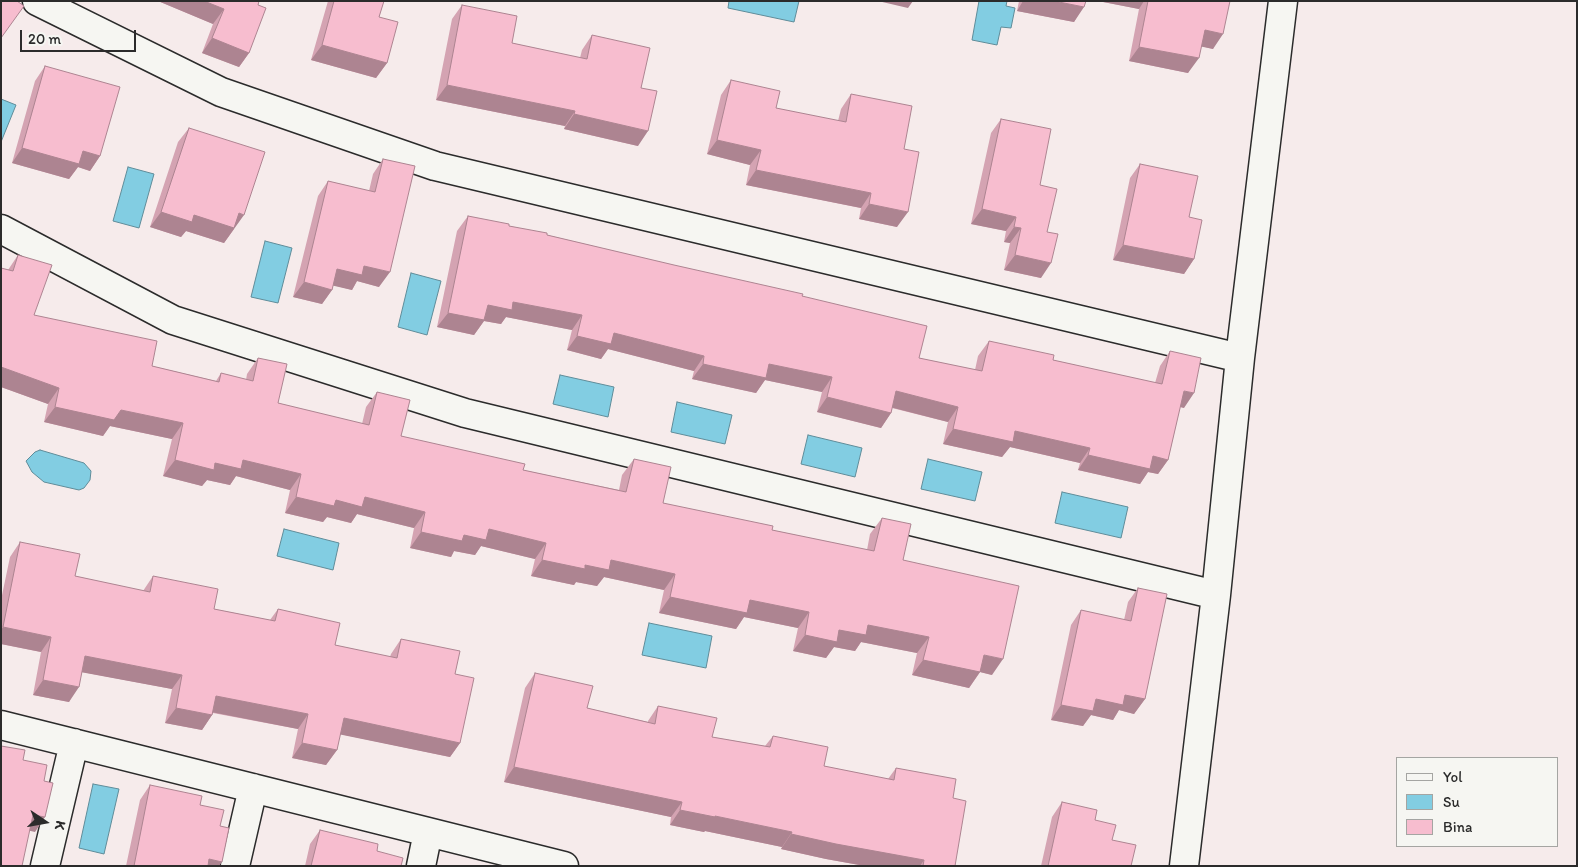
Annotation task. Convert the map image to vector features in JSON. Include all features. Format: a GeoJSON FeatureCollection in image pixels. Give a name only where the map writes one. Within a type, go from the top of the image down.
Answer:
{"type":"FeatureCollection","features":[{"type":"Feature","properties":{"kind":"street"},"geometry":{"type":"LineString","coordinates":[[37,1],[221,92],[434,166],[1240,358]]}},
{"type":"Feature","properties":{"kind":"street"},"geometry":{"type":"LineString","coordinates":[[1184,866],[1216,595],[1240,358],[1283,1]]}},
{"type":"Feature","properties":{"kind":"street"},"geometry":{"type":"LineString","coordinates":[[1,229],[173,320],[465,413],[1216,595]]}},
{"type":"Feature","properties":{"kind":"street"},"geometry":{"type":"LineString","coordinates":[[1,725],[564,866]]}},
{"type":"Feature","properties":{"kind":"street"},"geometry":{"type":"LineString","coordinates":[[45,866],[74,744]]}},
{"type":"Feature","properties":{"kind":"street"},"geometry":{"type":"LineString","coordinates":[[235,866],[253,788]]}},
{"type":"Feature","properties":{"kind":"street"},"geometry":{"type":"LineString","coordinates":[[420,866],[428,832]]}},
{"type":"Feature","properties":{"kind":"water"},"geometry":{"type":"Polygon","coordinates":[[[729,1],[799,1],[794,22],[728,8],[729,1]]]}},
{"type":"Feature","properties":{"kind":"water"},"geometry":{"type":"Polygon","coordinates":[[[979,1],[1007,1],[1006,6],[1015,8],[1011,28],[1001,27],[997,45],[972,40],[979,1]]]}},
{"type":"Feature","properties":{"kind":"water"},"geometry":{"type":"Polygon","coordinates":[[[1,99],[16,105],[1,142],[1,99]]]}},
{"type":"Feature","properties":{"kind":"water"},"geometry":{"type":"Polygon","coordinates":[[[128,167],[154,174],[139,228],[113,221],[128,167]]]}},
{"type":"Feature","properties":{"kind":"water"},"geometry":{"type":"Polygon","coordinates":[[[265,241],[292,248],[278,303],[251,297],[265,241]]]}},
{"type":"Feature","properties":{"kind":"water"},"geometry":{"type":"Polygon","coordinates":[[[411,273],[441,281],[427,335],[398,327],[411,273]]]}},
{"type":"Feature","properties":{"kind":"water"},"geometry":{"type":"Polygon","coordinates":[[[560,375],[614,387],[608,417],[553,404],[560,375]]]}},
{"type":"Feature","properties":{"kind":"water"},"geometry":{"type":"Polygon","coordinates":[[[677,402],[732,415],[725,444],[671,432],[677,402]]]}},
{"type":"Feature","properties":{"kind":"water"},"geometry":{"type":"Polygon","coordinates":[[[808,435],[862,448],[855,477],[801,464],[808,435]]]}},
{"type":"Feature","properties":{"kind":"water"},"geometry":{"type":"Polygon","coordinates":[[[40,450],[84,463],[91,471],[90,480],[84,488],[79,490],[44,482],[32,472],[26,461],[35,452],[40,450]]]}},
{"type":"Feature","properties":{"kind":"water"},"geometry":{"type":"Polygon","coordinates":[[[928,459],[982,472],[975,501],[921,489],[928,459]]]}},
{"type":"Feature","properties":{"kind":"water"},"geometry":{"type":"Polygon","coordinates":[[[1062,492],[1128,507],[1121,538],[1055,523],[1062,492]]]}},
{"type":"Feature","properties":{"kind":"water"},"geometry":{"type":"Polygon","coordinates":[[[284,529],[339,543],[333,570],[277,556],[284,529]]]}},
{"type":"Feature","properties":{"kind":"water"},"geometry":{"type":"Polygon","coordinates":[[[649,623],[712,636],[706,668],[642,655],[649,623]]]}},
{"type":"Feature","properties":{"kind":"water"},"geometry":{"type":"Polygon","coordinates":[[[93,784],[119,789],[104,854],[79,848],[93,784]]]}},
{"type":"Feature","properties":{"kind":"building"},"geometry":{"type":"Polygon","coordinates":[[[1,1],[17,1],[24,6],[1,38],[1,1]]]}},
{"type":"Feature","properties":{"kind":"building"},"geometry":{"type":"Polygon","coordinates":[[[204,1],[259,1],[258,5],[266,8],[249,53],[212,38],[224,9],[204,1]]]}},
{"type":"Feature","properties":{"kind":"building"},"geometry":{"type":"Polygon","coordinates":[[[334,1],[384,1],[379,17],[398,22],[387,63],[322,45],[334,1]]]}},
{"type":"Feature","properties":{"kind":"building"},"geometry":{"type":"Polygon","coordinates":[[[1054,1],[1086,1],[1084,7],[1054,1]]]}},
{"type":"Feature","properties":{"kind":"building"},"geometry":{"type":"Polygon","coordinates":[[[1148,1],[1230,1],[1223,34],[1205,30],[1199,58],[1139,47],[1148,1]]]}},
{"type":"Feature","properties":{"kind":"building"},"geometry":{"type":"Polygon","coordinates":[[[462,5],[517,16],[512,43],[587,59],[592,35],[650,48],[641,88],[657,91],[648,131],[574,114],[575,111],[447,85],[462,5]]]}},
{"type":"Feature","properties":{"kind":"building"},"geometry":{"type":"Polygon","coordinates":[[[45,66],[120,87],[100,156],[83,151],[79,164],[22,148],[45,66]]]}},
{"type":"Feature","properties":{"kind":"building"},"geometry":{"type":"Polygon","coordinates":[[[731,80],[780,91],[776,108],[846,122],[851,94],[912,106],[904,149],[919,152],[908,212],[869,204],[871,193],[756,170],[761,150],[717,140],[731,80]]]}},
{"type":"Feature","properties":{"kind":"building"},"geometry":{"type":"Polygon","coordinates":[[[1001,119],[1051,129],[1040,185],[1057,189],[1047,232],[1058,234],[1051,263],[1015,255],[1021,228],[1014,227],[1016,217],[982,209],[1001,119]]]}},
{"type":"Feature","properties":{"kind":"building"},"geometry":{"type":"Polygon","coordinates":[[[189,128],[265,152],[244,215],[239,213],[234,228],[194,215],[192,222],[161,212],[189,128]]]}},
{"type":"Feature","properties":{"kind":"building"},"geometry":{"type":"Polygon","coordinates":[[[383,159],[415,166],[390,272],[364,266],[362,275],[337,269],[332,290],[304,282],[328,181],[375,192],[383,159]]]}},
{"type":"Feature","properties":{"kind":"building"},"geometry":{"type":"Polygon","coordinates":[[[1140,164],[1198,176],[1189,217],[1202,220],[1194,259],[1123,245],[1140,164]]]}},
{"type":"Feature","properties":{"kind":"building"},"geometry":{"type":"Polygon","coordinates":[[[468,216],[509,224],[509,226],[547,233],[547,235],[803,294],[802,296],[927,326],[919,358],[982,371],[989,341],[1054,355],[1053,360],[1162,384],[1170,351],[1201,358],[1194,393],[1184,391],[1168,460],[1153,456],[1150,469],[1088,455],[1090,448],[1015,431],[1013,442],[953,429],[958,407],[896,391],[891,413],[827,397],[832,377],[769,364],[766,378],[703,364],[704,356],[614,333],[611,344],[577,336],[582,315],[513,302],[512,310],[488,305],[484,320],[448,313],[468,216]]]}},
{"type":"Feature","properties":{"kind":"building"},"geometry":{"type":"Polygon","coordinates":[[[18,255],[52,265],[34,315],[157,341],[152,366],[219,382],[221,373],[253,381],[258,358],[287,364],[278,403],[369,425],[377,392],[410,400],[401,436],[525,464],[523,470],[626,492],[634,459],[671,467],[663,503],[773,526],[772,530],[874,551],[882,518],[911,524],[903,560],[1019,586],[1003,659],[984,655],[980,672],[923,660],[929,637],[868,625],[866,635],[839,630],[837,642],[805,635],[809,612],[750,600],[747,613],[670,597],[675,574],[611,560],[609,570],[585,565],[585,569],[542,560],[546,543],[489,529],[486,540],[464,535],[462,541],[421,532],[425,512],[365,497],[362,507],[336,500],[334,506],[296,497],[301,474],[243,460],[241,469],[215,463],[214,470],[175,460],[183,423],[121,410],[114,420],[55,407],[59,388],[1,367],[1,268],[13,271],[18,255]]]}},
{"type":"Feature","properties":{"kind":"building"},"geometry":{"type":"Polygon","coordinates":[[[20,542],[80,554],[75,576],[150,592],[153,576],[218,589],[214,609],[275,621],[278,609],[340,623],[335,645],[397,658],[401,639],[460,651],[455,674],[474,678],[460,743],[344,718],[337,750],[302,743],[308,714],[216,696],[212,715],[176,708],[182,675],[85,656],[79,687],[43,680],[51,637],[3,627],[20,542]]]}},
{"type":"Feature","properties":{"kind":"building"},"geometry":{"type":"Polygon","coordinates":[[[1138,588],[1167,594],[1145,699],[1125,695],[1123,705],[1096,699],[1093,711],[1061,705],[1081,610],[1131,621],[1138,588]]]}},
{"type":"Feature","properties":{"kind":"building"},"geometry":{"type":"Polygon","coordinates":[[[535,673],[593,686],[587,708],[655,724],[658,706],[717,718],[712,737],[770,747],[773,736],[828,747],[824,766],[894,780],[896,768],[956,779],[953,798],[966,801],[955,866],[923,866],[924,860],[836,844],[791,834],[792,832],[680,810],[682,802],[514,767],[535,673]]]}},
{"type":"Feature","properties":{"kind":"building"},"geometry":{"type":"Polygon","coordinates":[[[1,746],[25,750],[23,760],[47,765],[44,781],[53,783],[45,817],[33,815],[22,866],[1,866],[1,746]]]}},
{"type":"Feature","properties":{"kind":"building"},"geometry":{"type":"Polygon","coordinates":[[[150,785],[202,796],[200,805],[224,810],[220,826],[229,828],[222,862],[209,859],[208,866],[134,866],[150,785]]]}},
{"type":"Feature","properties":{"kind":"building"},"geometry":{"type":"Polygon","coordinates":[[[1062,802],[1097,810],[1095,820],[1116,825],[1112,840],[1136,845],[1131,866],[1048,866],[1062,802]]]}},
{"type":"Feature","properties":{"kind":"building"},"geometry":{"type":"Polygon","coordinates":[[[320,830],[378,844],[377,851],[403,858],[401,866],[311,866],[320,830]]]}}]}
